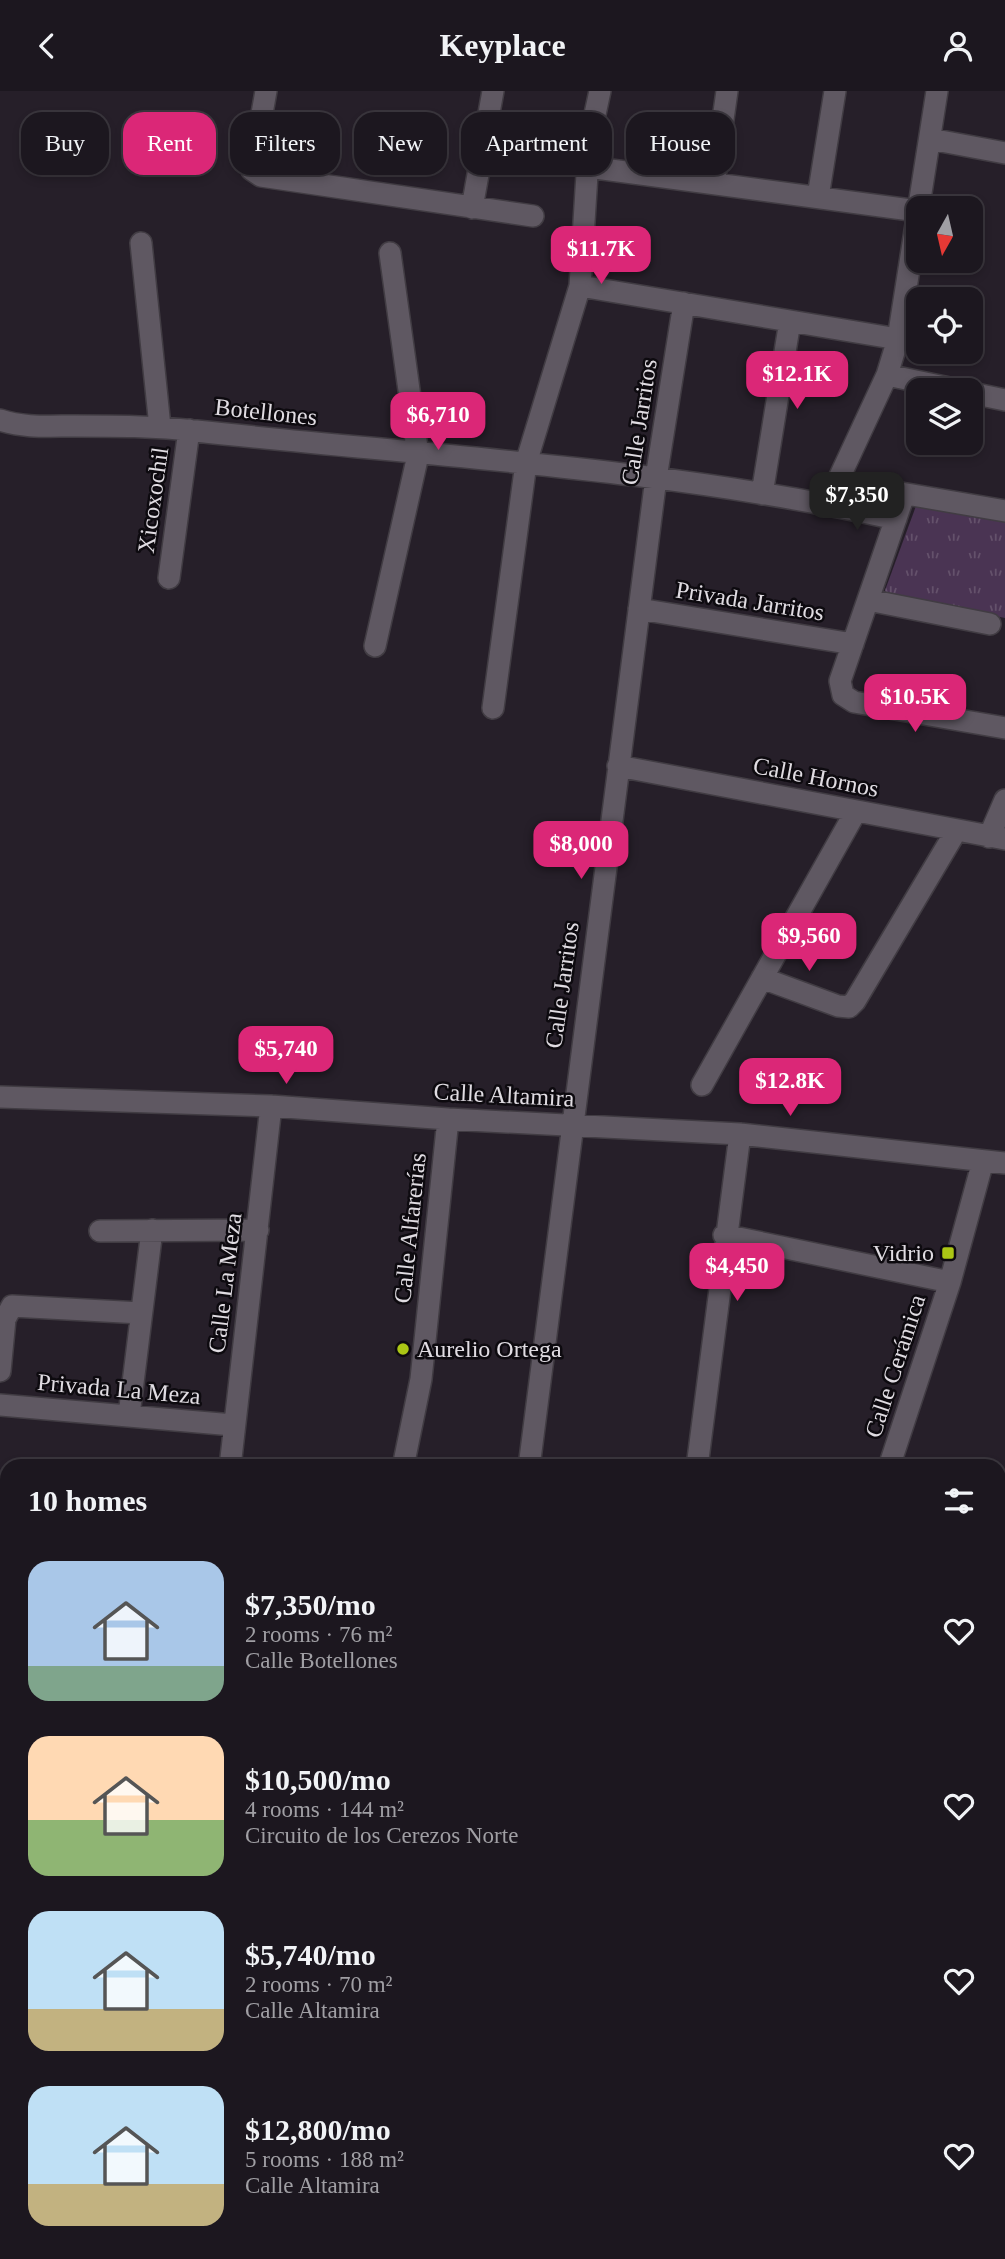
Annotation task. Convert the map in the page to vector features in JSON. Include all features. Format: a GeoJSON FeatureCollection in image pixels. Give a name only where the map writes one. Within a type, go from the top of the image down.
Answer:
{"type":"FeatureCollection","features":[{"type":"Feature","properties":{"kind":"street"},"geometry":{"type":"LineString","coordinates":[[266,91],[252,170],[261,176],[533,216]]}},
{"type":"Feature","properties":{"kind":"street"},"geometry":{"type":"LineString","coordinates":[[472,208],[493,91]]}},
{"type":"Feature","properties":{"kind":"street"},"geometry":{"type":"LineString","coordinates":[[595,112],[600,91]]}},
{"type":"Feature","properties":{"kind":"street"},"geometry":{"type":"LineString","coordinates":[[714,184],[727,91]]}},
{"type":"Feature","properties":{"kind":"street"},"geometry":{"type":"LineString","coordinates":[[818,197],[835,91]]}},
{"type":"Feature","properties":{"kind":"street"},"geometry":{"type":"LineString","coordinates":[[920,196],[937,91]]}},
{"type":"Feature","properties":{"kind":"street"},"geometry":{"type":"LineString","coordinates":[[930,139],[1005,153]]}},
{"type":"Feature","properties":{"kind":"street"},"geometry":{"type":"LineString","coordinates":[[612,170],[906,209]]}},
{"type":"Feature","properties":{"kind":"street"},"geometry":{"type":"LineString","coordinates":[[493,708],[526,463],[580,286],[587,175]]}},
{"type":"Feature","properties":{"kind":"street"},"geometry":{"type":"LineString","coordinates":[[141,243],[160,427]]}},
{"type":"Feature","properties":{"kind":"street"},"geometry":{"type":"LineString","coordinates":[[375,646],[418,455],[390,253]]}},
{"type":"Feature","properties":{"kind":"street"},"geometry":{"type":"LineString","coordinates":[[827,503],[887,376],[898,339],[908,273]]}},
{"type":"Feature","properties":{"kind":"street"},"geometry":{"type":"LineString","coordinates":[[580,286],[898,339]]}},
{"type":"Feature","properties":{"kind":"street","name":"Calle Jarritos"},"geometry":{"type":"LineString","coordinates":[[530,1459],[570,1123],[656,478],[684,303]]}},
{"type":"Feature","properties":{"kind":"street"},"geometry":{"type":"LineString","coordinates":[[762,494],[790,321]]}},
{"type":"Feature","properties":{"kind":"street"},"geometry":{"type":"LineString","coordinates":[[887,376],[906,380]]}},
{"type":"Feature","properties":{"kind":"street"},"geometry":{"type":"LineString","coordinates":[[983,395],[1005,400]]}},
{"type":"Feature","properties":{"kind":"street","name":"Botellones"},"geometry":{"type":"LineString","coordinates":[[0,419],[26,425],[160,427],[418,455],[526,463],[656,478],[827,503],[896,519]]}},
{"type":"Feature","properties":{"kind":"street","name":"Xicoxochil"},"geometry":{"type":"LineString","coordinates":[[169,577],[189,430]]}},
{"type":"Feature","properties":{"kind":"street"},"geometry":{"type":"LineString","coordinates":[[837,482],[1005,511]]}},
{"type":"Feature","properties":{"kind":"street"},"geometry":{"type":"LineString","coordinates":[[904,495],[840,681],[843,695],[855,702],[1005,728]]}},
{"type":"Feature","properties":{"kind":"street"},"geometry":{"type":"LineString","coordinates":[[868,600],[990,624]]}},
{"type":"Feature","properties":{"kind":"street","name":"Privada Jarritos"},"geometry":{"type":"LineString","coordinates":[[639,609],[853,644]]}},
{"type":"Feature","properties":{"kind":"street","name":"Calle Hornos"},"geometry":{"type":"LineString","coordinates":[[618,766],[997,838]]}},
{"type":"Feature","properties":{"kind":"street"},"geometry":{"type":"LineString","coordinates":[[997,838],[1005,800]]}},
{"type":"Feature","properties":{"kind":"street"},"geometry":{"type":"LineString","coordinates":[[702,1085],[856,811]]}},
{"type":"Feature","properties":{"kind":"street"},"geometry":{"type":"LineString","coordinates":[[762,978],[838,1006],[849,1007],[956,831]]}},
{"type":"Feature","properties":{"kind":"street","name":"Calle Altamira"},"geometry":{"type":"LineString","coordinates":[[0,1097],[271,1106],[448,1119],[570,1123],[740,1134],[1005,1163]]}},
{"type":"Feature","properties":{"kind":"street","name":"Calle La Meza"},"geometry":{"type":"LineString","coordinates":[[231,1459],[271,1106]]}},
{"type":"Feature","properties":{"kind":"street","name":"Calle Alfarerías"},"geometry":{"type":"LineString","coordinates":[[405,1459],[421,1379],[448,1119]]}},
{"type":"Feature","properties":{"kind":"street"},"geometry":{"type":"LineString","coordinates":[[698,1459],[724,1235],[740,1134]]}},
{"type":"Feature","properties":{"kind":"street","name":"Calle Cerámica"},"geometry":{"type":"LineString","coordinates":[[892,1459],[950,1282],[983,1161]]}},
{"type":"Feature","properties":{"kind":"street"},"geometry":{"type":"LineString","coordinates":[[129,1415],[152,1230]]}},
{"type":"Feature","properties":{"kind":"street"},"geometry":{"type":"LineString","coordinates":[[100,1231],[258,1230]]}},
{"type":"Feature","properties":{"kind":"street"},"geometry":{"type":"LineString","coordinates":[[724,1235],[950,1282]]}},
{"type":"Feature","properties":{"kind":"street"},"geometry":{"type":"LineString","coordinates":[[0,1371],[5,1319],[12,1306],[141,1313]]}},
{"type":"Feature","properties":{"kind":"street","name":"Privada La Meza"},"geometry":{"type":"LineString","coordinates":[[0,1405],[233,1425]]}},
{"type":"Feature","properties":{"kind":"green space"},"geometry":{"type":"Polygon","coordinates":[[[916,506],[1005,520],[1005,618],[884,593],[916,506]]]}},
{"type":"Feature","properties":{"kind":"place","name":"Vidrio"},"geometry":{"type":"Point","coordinates":[948,1253]}},
{"type":"Feature","properties":{"kind":"place","name":"Aurelio Ortega"},"geometry":{"type":"Point","coordinates":[403,1349]}}]}
